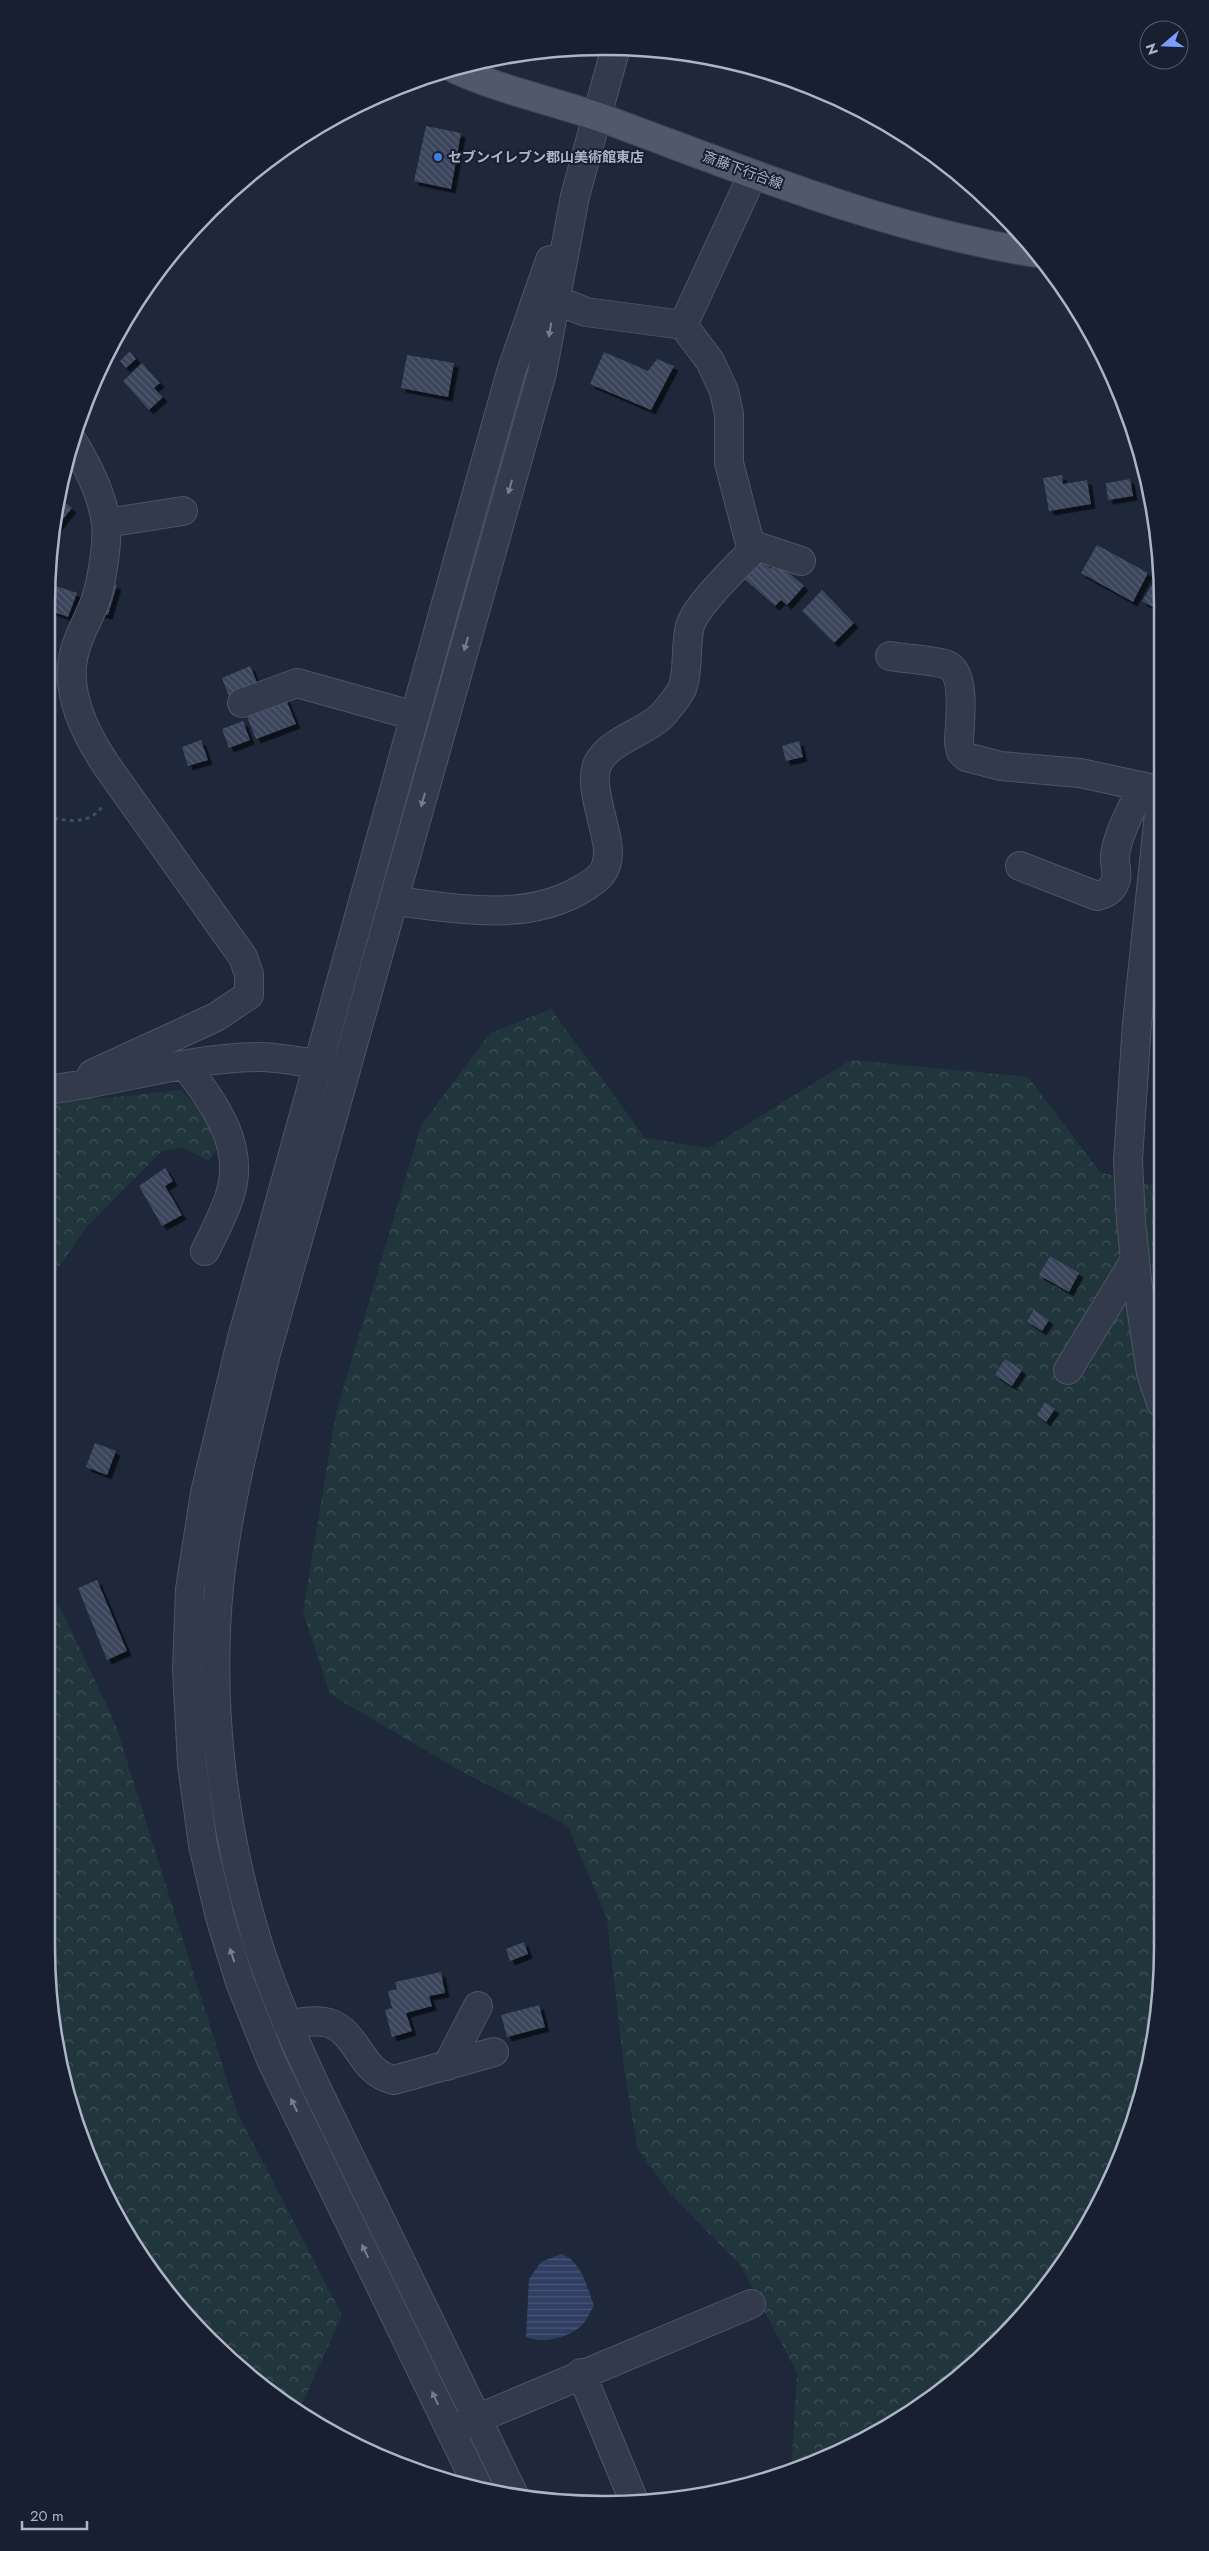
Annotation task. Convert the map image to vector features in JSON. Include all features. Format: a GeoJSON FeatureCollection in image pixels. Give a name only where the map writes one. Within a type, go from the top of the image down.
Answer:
{"type":"FeatureCollection","features":[{"type":"Feature","properties":{"kind":"main road","name":"斎藤下行合線"},"geometry":{"type":"LineString","coordinates":[[466,73],[524,94],[598,117],[753,174],[874,214],[990,246],[1025,251]]}},
{"type":"Feature","properties":{"kind":"street"},"geometry":{"type":"LineString","coordinates":[[475,2480],[271,2060],[240,1982],[220,1917],[203,1845],[192,1764],[187,1668],[190,1589],[205,1492],[242,1338],[512,372],[541,282],[575,196],[614,55]]}},
{"type":"Feature","properties":{"kind":"street"},"geometry":{"type":"LineString","coordinates":[[683,325],[753,174]]}},
{"type":"Feature","properties":{"kind":"street"},"geometry":{"type":"LineString","coordinates":[[511,2487],[287,2024],[255,1935],[229,1828],[220,1755],[216,1679],[219,1587],[237,1471],[265,1357],[542,373],[575,196]]}},
{"type":"Feature","properties":{"kind":"street"},"geometry":{"type":"LineString","coordinates":[[394,901],[490,912],[535,908],[576,893],[601,878],[607,867],[608,851],[601,819],[595,775],[597,764],[607,751],[664,713],[683,687],[690,625],[718,585],[752,551],[729,463],[728,414],[724,391],[710,362],[683,325],[586,312],[556,300]]}},
{"type":"Feature","properties":{"kind":"street"},"geometry":{"type":"LineString","coordinates":[[78,450],[90,471],[106,524],[104,560],[96,598],[77,638],[72,667],[74,692],[82,721],[109,769],[243,957],[249,974],[249,995],[216,1017],[92,1074],[87,1084]]}},
{"type":"Feature","properties":{"kind":"street"},"geometry":{"type":"LineString","coordinates":[[106,524],[182,511]]}},
{"type":"Feature","properties":{"kind":"street"},"geometry":{"type":"LineString","coordinates":[[750,544],[801,561]]}},
{"type":"Feature","properties":{"kind":"street"},"geometry":{"type":"LineString","coordinates":[[890,656],[946,665],[956,671],[960,681],[959,743],[961,752],[966,757],[1001,766],[1080,773],[1150,788],[1119,841],[1115,857],[1118,875],[1113,886],[1106,893],[1097,896],[1020,866]]}},
{"type":"Feature","properties":{"kind":"street"},"geometry":{"type":"LineString","coordinates":[[242,704],[297,683],[415,716]]}},
{"type":"Feature","properties":{"kind":"street"},"geometry":{"type":"LineString","coordinates":[[1154,862],[1137,1023],[1128,1160],[1135,1260],[1151,1373],[1154,1382]]}},
{"type":"Feature","properties":{"kind":"street"},"geometry":{"type":"LineString","coordinates":[[55,1089],[185,1065],[257,1057],[295,1059],[319,1065],[346,1068]]}},
{"type":"Feature","properties":{"kind":"street"},"geometry":{"type":"LineString","coordinates":[[185,1065],[225,1123],[235,1167],[231,1193],[205,1252]]}},
{"type":"Feature","properties":{"kind":"street"},"geometry":{"type":"LineString","coordinates":[[1068,1370],[1135,1260]]}},
{"type":"Feature","properties":{"kind":"street"},"geometry":{"type":"LineString","coordinates":[[447,2066],[478,2006]]}},
{"type":"Feature","properties":{"kind":"street"},"geometry":{"type":"LineString","coordinates":[[287,2024],[320,2021],[332,2024],[345,2034],[374,2072],[394,2080],[405,2079],[494,2052]]}},
{"type":"Feature","properties":{"kind":"street"},"geometry":{"type":"LineString","coordinates":[[451,2431],[476,2418],[752,2304]]}},
{"type":"Feature","properties":{"kind":"street"},"geometry":{"type":"LineString","coordinates":[[581,2374],[632,2495]]}},
{"type":"Feature","properties":{"kind":"path"},"geometry":{"type":"LineString","coordinates":[[55,817],[83,820],[96,816],[105,802],[109,769]]}},
{"type":"Feature","properties":{"kind":"green space"},"geometry":{"type":"Polygon","coordinates":[[[551,1009],[645,1138],[709,1148],[851,1060],[1028,1077],[1100,1172],[1141,1184],[1154,1184],[1154,1946],[1149,2018],[1135,2089],[1125,2123],[1097,2190],[1061,2252],[1018,2309],[967,2360],[910,2403],[848,2439],[792,2463],[797,2373],[741,2266],[669,2192],[637,2148],[624,2067],[607,1919],[568,1826],[457,1769],[330,1694],[303,1612],[336,1413],[421,1126],[490,1033],[551,1009]]]}},
{"type":"Feature","properties":{"kind":"green space"},"geometry":{"type":"Polygon","coordinates":[[[181,1090],[204,1115],[217,1149],[209,1161],[183,1148],[162,1151],[86,1228],[55,1272],[55,1103],[67,1099],[107,1098],[181,1090]]]}},
{"type":"Feature","properties":{"kind":"green space"},"geometry":{"type":"Polygon","coordinates":[[[55,1602],[62,1611],[115,1723],[237,2112],[342,2315],[302,2405],[242,2360],[191,2309],[148,2252],[112,2190],[97,2157],[74,2089],[66,2054],[56,1982],[55,1602]]]}},
{"type":"Feature","properties":{"kind":"water"},"geometry":{"type":"Polygon","coordinates":[[[561,2254],[574,2262],[583,2275],[594,2306],[583,2324],[571,2333],[548,2340],[526,2337],[529,2279],[541,2262],[561,2254]]]}},
{"type":"Feature","properties":{"kind":"building","name":"セブンイレブン郡山美術館東店"},"geometry":{"type":"Polygon","coordinates":[[[426,126],[461,133],[451,189],[414,181],[426,126]]]}},
{"type":"Feature","properties":{"kind":"building"},"geometry":{"type":"Polygon","coordinates":[[[130,351],[136,359],[126,368],[120,361],[130,351]]]}},
{"type":"Feature","properties":{"kind":"building"},"geometry":{"type":"Polygon","coordinates":[[[604,352],[648,371],[657,359],[674,366],[651,410],[590,384],[604,352]]]}},
{"type":"Feature","properties":{"kind":"building"},"geometry":{"type":"Polygon","coordinates":[[[407,355],[454,363],[448,397],[401,388],[407,355]]]}},
{"type":"Feature","properties":{"kind":"building"},"geometry":{"type":"Polygon","coordinates":[[[142,363],[160,383],[154,388],[163,397],[149,410],[123,381],[142,363]]]}},
{"type":"Feature","properties":{"kind":"building"},"geometry":{"type":"Polygon","coordinates":[[[1062,475],[1063,484],[1087,480],[1091,504],[1049,511],[1043,478],[1062,475]]]}},
{"type":"Feature","properties":{"kind":"building"},"geometry":{"type":"Polygon","coordinates":[[[1130,479],[1133,496],[1108,500],[1106,483],[1130,479]]]}},
{"type":"Feature","properties":{"kind":"building"},"geometry":{"type":"Polygon","coordinates":[[[65,502],[72,508],[62,520],[65,502]]]}},
{"type":"Feature","properties":{"kind":"building"},"geometry":{"type":"Polygon","coordinates":[[[1097,545],[1148,573],[1133,602],[1081,573],[1097,545]]]}},
{"type":"Feature","properties":{"kind":"building"},"geometry":{"type":"Polygon","coordinates":[[[758,557],[771,569],[776,562],[804,586],[787,605],[781,600],[775,606],[741,576],[758,557]]]}},
{"type":"Feature","properties":{"kind":"building"},"geometry":{"type":"Polygon","coordinates":[[[107,582],[117,585],[108,615],[98,613],[107,582]]]}},
{"type":"Feature","properties":{"kind":"building"},"geometry":{"type":"Polygon","coordinates":[[[1153,582],[1154,608],[1142,601],[1153,582]]]}},
{"type":"Feature","properties":{"kind":"building"},"geometry":{"type":"Polygon","coordinates":[[[56,586],[77,593],[68,617],[55,612],[56,586]]]}},
{"type":"Feature","properties":{"kind":"building"},"geometry":{"type":"Polygon","coordinates":[[[822,590],[854,623],[834,643],[802,611],[822,590]]]}},
{"type":"Feature","properties":{"kind":"building"},"geometry":{"type":"Polygon","coordinates":[[[250,666],[259,687],[230,699],[222,678],[250,666]]]}},
{"type":"Feature","properties":{"kind":"building"},"geometry":{"type":"Polygon","coordinates":[[[285,697],[296,724],[256,739],[245,712],[285,697]]]}},
{"type":"Feature","properties":{"kind":"building"},"geometry":{"type":"Polygon","coordinates":[[[243,721],[250,740],[229,748],[222,729],[243,721]]]}},
{"type":"Feature","properties":{"kind":"building"},"geometry":{"type":"Polygon","coordinates":[[[201,740],[208,760],[188,766],[182,747],[201,740]]]}},
{"type":"Feature","properties":{"kind":"building"},"geometry":{"type":"Polygon","coordinates":[[[799,741],[803,757],[786,761],[782,746],[799,741]]]}},
{"type":"Feature","properties":{"kind":"building"},"geometry":{"type":"Polygon","coordinates":[[[165,1168],[173,1181],[165,1186],[182,1215],[162,1226],[139,1186],[165,1168]]]}},
{"type":"Feature","properties":{"kind":"building"},"geometry":{"type":"Polygon","coordinates":[[[1050,1256],[1079,1273],[1069,1292],[1039,1275],[1050,1256]]]}},
{"type":"Feature","properties":{"kind":"building"},"geometry":{"type":"Polygon","coordinates":[[[1034,1310],[1049,1320],[1042,1331],[1027,1321],[1034,1310]]]}},
{"type":"Feature","properties":{"kind":"building"},"geometry":{"type":"Polygon","coordinates":[[[1005,1359],[1022,1370],[1012,1386],[995,1375],[1005,1359]]]}},
{"type":"Feature","properties":{"kind":"building"},"geometry":{"type":"Polygon","coordinates":[[[1045,1402],[1055,1409],[1046,1422],[1037,1415],[1045,1402]]]}},
{"type":"Feature","properties":{"kind":"building"},"geometry":{"type":"Polygon","coordinates":[[[95,1443],[116,1451],[107,1475],[86,1467],[95,1443]]]}},
{"type":"Feature","properties":{"kind":"building"},"geometry":{"type":"Polygon","coordinates":[[[97,1580],[127,1651],[107,1660],[78,1588],[97,1580]]]}},
{"type":"Feature","properties":{"kind":"building"},"geometry":{"type":"Polygon","coordinates":[[[524,1942],[528,1954],[510,1961],[506,1949],[524,1942]]]}},
{"type":"Feature","properties":{"kind":"building"},"geometry":{"type":"Polygon","coordinates":[[[441,1972],[445,1993],[429,1996],[432,2006],[406,2013],[412,2031],[392,2037],[385,2010],[392,2008],[388,1991],[397,1989],[395,1982],[441,1972]]]}},
{"type":"Feature","properties":{"kind":"building"},"geometry":{"type":"Polygon","coordinates":[[[539,2005],[545,2027],[507,2037],[501,2015],[539,2005]]]}},
{"type":"Feature","properties":{"kind":"place","name":"セブンイレブン郡山美術館東店"},"geometry":{"type":"Point","coordinates":[438,157]}}]}
